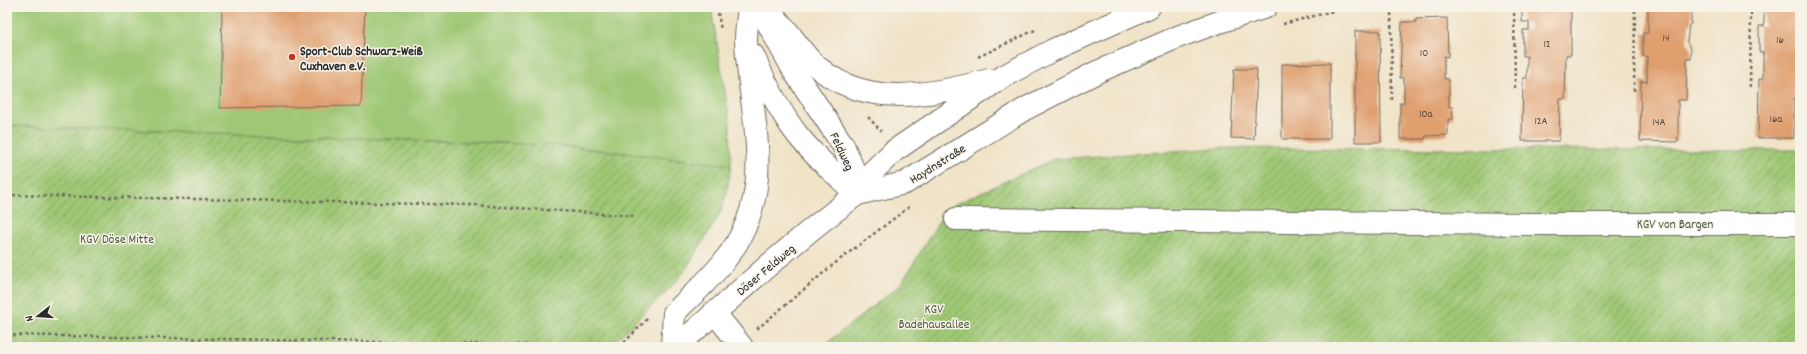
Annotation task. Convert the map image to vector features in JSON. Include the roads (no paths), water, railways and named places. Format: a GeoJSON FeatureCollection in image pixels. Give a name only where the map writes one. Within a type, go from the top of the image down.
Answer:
{"type":"FeatureCollection","features":[{"type":"Feature","properties":{"kind":"street"},"geometry":{"type":"LineString","coordinates":[[672,347],[674,313],[712,276],[729,256],[741,237],[754,200],[758,170],[757,134],[746,39],[749,7]]}},
{"type":"Feature","properties":{"kind":"street","name":"Feldweg"},"geometry":{"type":"LineString","coordinates":[[759,7],[779,47],[843,145],[853,169],[857,194]]}},
{"type":"Feature","properties":{"kind":"street"},"geometry":{"type":"LineString","coordinates":[[766,7],[812,62],[841,84],[893,95],[924,94],[968,86],[1004,76]]}},
{"type":"Feature","properties":{"kind":"street"},"geometry":{"type":"LineString","coordinates":[[857,194],[872,172],[894,151],[1004,76],[1053,50],[1149,7]]}},
{"type":"Feature","properties":{"kind":"street","name":"Haydnstraße"},"geometry":{"type":"LineString","coordinates":[[857,194],[904,183],[1025,109],[1096,72],[1187,34],[1266,7]]}},
{"type":"Feature","properties":{"kind":"street","name":"Feldweg"},"geometry":{"type":"LineString","coordinates":[[746,39],[770,93],[796,133],[820,160],[857,194]]}},
{"type":"Feature","properties":{"kind":"street","name":"Döser Feldweg"},"geometry":{"type":"LineString","coordinates":[[676,347],[714,312],[813,228],[857,194]]}},
{"type":"Feature","properties":{"kind":"street"},"geometry":{"type":"LineString","coordinates":[[956,219],[1533,224],[1800,224]]}},
{"type":"Feature","properties":{"kind":"street"},"geometry":{"type":"LineString","coordinates":[[714,312],[741,346]]}},
{"type":"Feature","properties":{"kind":"place","name":"Sport-Club Schwarz-Weiß Cuxhaven e.V."},"geometry":{"type":"Point","coordinates":[292,57]}},
{"type":"Feature","properties":{"kind":"park label","name":"KGV von Bargen"},"geometry":{"type":"Point","coordinates":[1675,223]}},
{"type":"Feature","properties":{"kind":"park label","name":"KGV Döse Mitte"},"geometry":{"type":"Point","coordinates":[117,238]}},
{"type":"Feature","properties":{"kind":"park label","name":"KGV Badehausallee"},"geometry":{"type":"Point","coordinates":[934,316]}}]}
